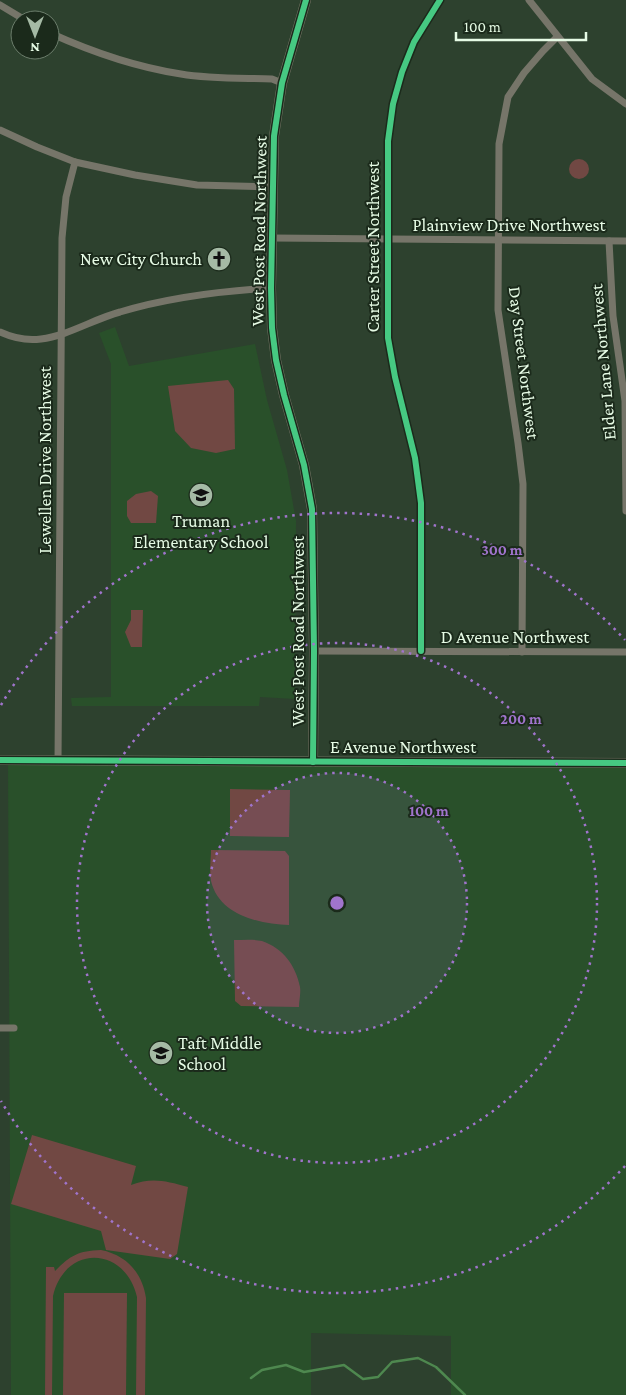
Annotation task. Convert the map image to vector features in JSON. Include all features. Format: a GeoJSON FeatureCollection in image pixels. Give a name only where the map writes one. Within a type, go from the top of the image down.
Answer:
{"type":"FeatureCollection","features":[{"type":"Feature","properties":{"kind":"street","name":"West Post Road Northwest"},"geometry":{"type":"LineString","coordinates":[[306,0],[282,83],[274,136],[271,288],[272,328],[276,360],[304,465],[312,509],[313,762]]}},
{"type":"Feature","properties":{"kind":"street","name":"Carter Street Northwest"},"geometry":{"type":"LineString","coordinates":[[421,651],[420,503],[415,458],[395,377],[388,338],[388,141],[393,104],[402,72],[414,42],[440,0]]}},
{"type":"Feature","properties":{"kind":"street"},"geometry":{"type":"LineString","coordinates":[[529,0],[592,79],[626,104]]}},
{"type":"Feature","properties":{"kind":"street"},"geometry":{"type":"LineString","coordinates":[[60,37],[131,64],[182,74],[272,80],[282,83]]}},
{"type":"Feature","properties":{"kind":"street","name":"Day Street Northwest"},"geometry":{"type":"LineString","coordinates":[[522,652],[523,484],[498,310],[499,144],[508,97],[524,73],[557,37]]}},
{"type":"Feature","properties":{"kind":"street"},"geometry":{"type":"LineString","coordinates":[[0,130],[36,147],[75,162],[135,175],[197,185],[272,187]]}},
{"type":"Feature","properties":{"kind":"street","name":"Lewellen Drive Northwest"},"geometry":{"type":"LineString","coordinates":[[58,760],[62,218],[75,162]]}},
{"type":"Feature","properties":{"kind":"street","name":"Plainview Drive Northwest"},"geometry":{"type":"LineString","coordinates":[[272,238],[626,241]]}},
{"type":"Feature","properties":{"kind":"street","name":"Elder Lane Northwest"},"geometry":{"type":"LineString","coordinates":[[608,241],[613,316],[625,401],[626,511]]}},
{"type":"Feature","properties":{"kind":"street"},"geometry":{"type":"LineString","coordinates":[[0,332],[23,340],[41,339],[60,334],[118,312],[152,303],[195,295],[271,288]]}},
{"type":"Feature","properties":{"kind":"street","name":"D Avenue Northwest"},"geometry":{"type":"LineString","coordinates":[[314,651],[626,652]]}},
{"type":"Feature","properties":{"kind":"street","name":"E Avenue Northwest"},"geometry":{"type":"LineString","coordinates":[[0,760],[626,763]]}},
{"type":"Feature","properties":{"kind":"street"},"geometry":{"type":"LineString","coordinates":[[0,1028],[14,1028]]}},
{"type":"Feature","properties":{"kind":"shaded area"},"geometry":{"type":"Polygon","coordinates":[[[579,159],[586,162],[589,169],[586,176],[579,179],[572,176],[569,169],[572,162],[579,159]]]}},
{"type":"Feature","properties":{"kind":"shaded area","name":"Truman Elementary School"},"geometry":{"type":"Polygon","coordinates":[[[115,327],[129,366],[255,344],[267,400],[287,470],[296,521],[295,699],[260,697],[259,706],[72,706],[71,698],[111,697],[111,364],[99,333],[115,327]]]}},
{"type":"Feature","properties":{"kind":"shaded area"},"geometry":{"type":"Polygon","coordinates":[[[228,380],[234,389],[235,449],[216,453],[191,448],[175,431],[168,386],[228,380]]]}},
{"type":"Feature","properties":{"kind":"shaded area"},"geometry":{"type":"Polygon","coordinates":[[[151,491],[158,496],[156,523],[131,523],[127,516],[127,501],[136,494],[151,491]]]}},
{"type":"Feature","properties":{"kind":"shaded area"},"geometry":{"type":"Polygon","coordinates":[[[131,610],[143,610],[142,647],[131,647],[125,632],[131,620],[131,610]]]}},
{"type":"Feature","properties":{"kind":"shaded area"},"geometry":{"type":"Polygon","coordinates":[[[8,760],[626,763],[626,1395],[451,1395],[451,1336],[311,1333],[311,1395],[11,1395],[8,760]]]}},
{"type":"Feature","properties":{"kind":"shaded area"},"geometry":{"type":"Polygon","coordinates":[[[230,789],[290,790],[289,837],[230,836],[230,789]]]}},
{"type":"Feature","properties":{"kind":"shaded area"},"geometry":{"type":"Polygon","coordinates":[[[211,850],[285,851],[289,856],[289,925],[253,920],[231,910],[222,902],[215,893],[211,881],[211,850]]]}},
{"type":"Feature","properties":{"kind":"shaded area"},"geometry":{"type":"Polygon","coordinates":[[[234,940],[262,941],[282,953],[292,965],[298,979],[300,989],[299,1007],[241,1006],[235,1001],[234,940]]]}},
{"type":"Feature","properties":{"kind":"shaded area"},"geometry":{"type":"Polygon","coordinates":[[[32,1135],[136,1166],[131,1185],[146,1181],[159,1181],[188,1187],[177,1254],[170,1259],[106,1250],[101,1231],[11,1204],[32,1135]]]}},
{"type":"Feature","properties":{"kind":"shaded area"},"geometry":{"type":"Polygon","coordinates":[[[101,1250],[118,1256],[131,1266],[141,1280],[144,1289],[146,1298],[145,1395],[136,1395],[137,1297],[130,1280],[120,1268],[108,1261],[95,1258],[82,1260],[70,1267],[60,1279],[53,1296],[52,1395],[45,1395],[46,1267],[54,1267],[55,1271],[75,1255],[86,1251],[101,1250]]]}},
{"type":"Feature","properties":{"kind":"shaded area"},"geometry":{"type":"Polygon","coordinates":[[[64,1293],[127,1293],[126,1395],[63,1395],[64,1293]]]}},
{"type":"Feature","properties":{"kind":"waterway"},"geometry":{"type":"LineString","coordinates":[[251,1378],[262,1370],[286,1365],[304,1372],[344,1365],[363,1379],[378,1377],[392,1362],[418,1358],[436,1367],[465,1395]]}},
{"type":"Feature","properties":{"kind":"cycle path"},"geometry":{"type":"LineString","coordinates":[[306,0],[282,83],[274,136],[271,288],[272,328],[276,360],[304,465],[312,509],[313,762]]}},
{"type":"Feature","properties":{"kind":"cycle path"},"geometry":{"type":"LineString","coordinates":[[421,651],[421,503],[415,458],[395,377],[388,338],[388,141],[393,104],[402,72],[414,42],[440,0]]}},
{"type":"Feature","properties":{"kind":"cycle path"},"geometry":{"type":"LineString","coordinates":[[0,760],[626,763]]}},
{"type":"Feature","properties":{"kind":"place","name":"New City Church"},"geometry":{"type":"Point","coordinates":[219,259]}},
{"type":"Feature","properties":{"kind":"place","name":"Truman Elementary School"},"geometry":{"type":"Point","coordinates":[201,495]}},
{"type":"Feature","properties":{"kind":"place","name":"Taft Middle School"},"geometry":{"type":"Point","coordinates":[161,1053]}}]}
